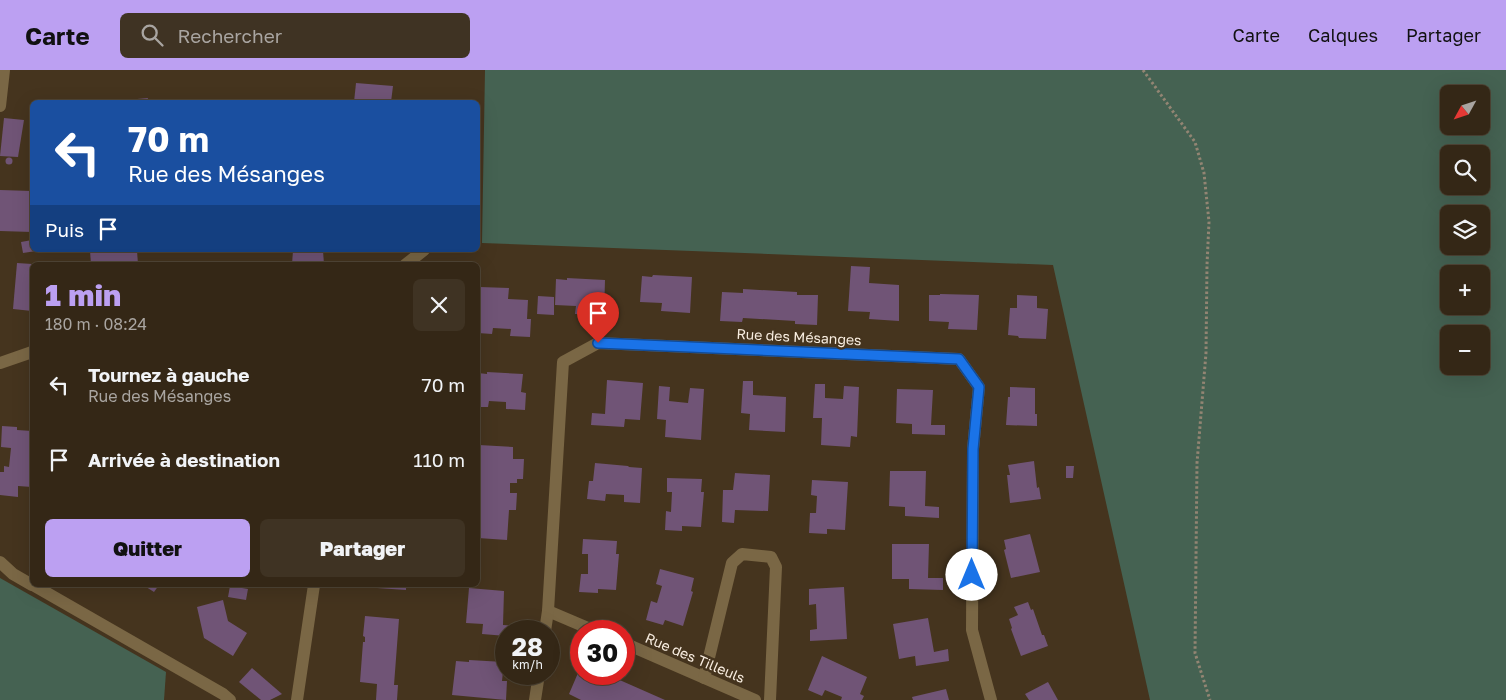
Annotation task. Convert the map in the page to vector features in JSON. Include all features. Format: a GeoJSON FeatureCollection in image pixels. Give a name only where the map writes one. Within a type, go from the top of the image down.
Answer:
{"type":"FeatureCollection","features":[{"type":"Feature","properties":{"kind":"street"},"geometry":{"type":"LineString","coordinates":[[0,106],[4,70]]}},
{"type":"Feature","properties":{"kind":"street"},"geometry":{"type":"LineString","coordinates":[[409,262],[421,252]]}},
{"type":"Feature","properties":{"kind":"street","name":"Rue des Mésanges"},"geometry":{"type":"LineString","coordinates":[[547,620],[563,362],[598,343],[959,359],[979,387],[973,449],[972,630],[991,700]]}},
{"type":"Feature","properties":{"kind":"street"},"geometry":{"type":"LineString","coordinates":[[0,363],[30,353]]}},
{"type":"Feature","properties":{"kind":"street"},"geometry":{"type":"LineString","coordinates":[[704,678],[732,563],[742,554],[771,557],[776,567],[770,700]]}},
{"type":"Feature","properties":{"kind":"street"},"geometry":{"type":"LineString","coordinates":[[0,562],[13,574],[30,583]]}},
{"type":"Feature","properties":{"kind":"street"},"geometry":{"type":"LineString","coordinates":[[36,587],[223,694],[230,700]]}},
{"type":"Feature","properties":{"kind":"street"},"geometry":{"type":"LineString","coordinates":[[297,700],[314,587]]}},
{"type":"Feature","properties":{"kind":"street"},"geometry":{"type":"LineString","coordinates":[[548,611],[570,620]]}},
{"type":"Feature","properties":{"kind":"street","name":"Rue des Tilleuls"},"geometry":{"type":"LineString","coordinates":[[635,649],[755,700]]}},
{"type":"Feature","properties":{"kind":"street"},"geometry":{"type":"LineString","coordinates":[[535,700],[537,685]]}},
{"type":"Feature","properties":{"kind":"path"},"geometry":{"type":"LineString","coordinates":[[1143,70],[1195,142],[1204,173],[1208,212],[1206,353],[1197,462],[1195,653],[1210,700]]}},
{"type":"Feature","properties":{"kind":"green space"},"geometry":{"type":"Polygon","coordinates":[[[485,70],[1506,70],[1506,700],[1150,700],[1053,265],[482,243],[485,70]]]}},
{"type":"Feature","properties":{"kind":"green space"},"geometry":{"type":"Polygon","coordinates":[[[0,578],[166,672],[164,700],[0,700],[0,578]]]}},
{"type":"Feature","properties":{"kind":"building"},"geometry":{"type":"Polygon","coordinates":[[[356,83],[393,86],[391,100],[354,100],[356,83]]]}},
{"type":"Feature","properties":{"kind":"building"},"geometry":{"type":"Polygon","coordinates":[[[148,98],[148,100],[126,100],[148,98]]]}},
{"type":"Feature","properties":{"kind":"building"},"geometry":{"type":"Polygon","coordinates":[[[4,118],[24,120],[18,157],[0,156],[4,118]]]}},
{"type":"Feature","properties":{"kind":"building"},"geometry":{"type":"Polygon","coordinates":[[[9,157],[13,161],[9,165],[5,161],[9,157]]]}},
{"type":"Feature","properties":{"kind":"building"},"geometry":{"type":"Polygon","coordinates":[[[0,190],[30,191],[30,232],[0,231],[0,190]]]}},
{"type":"Feature","properties":{"kind":"building"},"geometry":{"type":"Polygon","coordinates":[[[30,240],[30,252],[23,253],[21,242],[30,240]]]}},
{"type":"Feature","properties":{"kind":"building"},"geometry":{"type":"Polygon","coordinates":[[[90,252],[137,252],[138,262],[91,262],[90,252]]]}},
{"type":"Feature","properties":{"kind":"building"},"geometry":{"type":"Polygon","coordinates":[[[293,252],[323,252],[324,262],[292,262],[293,252]]]}},
{"type":"Feature","properties":{"kind":"building"},"geometry":{"type":"Polygon","coordinates":[[[17,263],[30,264],[30,311],[13,309],[17,263]]]}},
{"type":"Feature","properties":{"kind":"building"},"geometry":{"type":"Polygon","coordinates":[[[851,266],[870,267],[869,283],[899,285],[899,321],[869,319],[870,312],[848,311],[851,266]]]}},
{"type":"Feature","properties":{"kind":"building"},"geometry":{"type":"Polygon","coordinates":[[[653,275],[692,277],[690,313],[661,311],[662,303],[640,302],[642,276],[652,277],[653,275]]]}},
{"type":"Feature","properties":{"kind":"building"},"geometry":{"type":"Polygon","coordinates":[[[567,278],[605,280],[604,315],[575,314],[576,306],[555,305],[556,279],[567,280],[567,278]]]}},
{"type":"Feature","properties":{"kind":"building"},"geometry":{"type":"Polygon","coordinates":[[[480,287],[509,288],[508,299],[528,300],[527,319],[531,319],[530,337],[510,336],[511,329],[493,328],[492,334],[480,333],[480,287]]]}},
{"type":"Feature","properties":{"kind":"building"},"geometry":{"type":"Polygon","coordinates":[[[743,289],[797,292],[797,295],[818,295],[817,325],[795,324],[795,321],[743,318],[742,322],[720,321],[722,292],[743,293],[743,289]]]}},
{"type":"Feature","properties":{"kind":"building"},"geometry":{"type":"Polygon","coordinates":[[[929,295],[979,295],[977,330],[948,329],[949,322],[929,321],[929,295]]]}},
{"type":"Feature","properties":{"kind":"building"},"geometry":{"type":"Polygon","coordinates":[[[1017,295],[1037,296],[1037,308],[1048,309],[1046,339],[1019,338],[1018,336],[1008,335],[1010,308],[1017,308],[1017,295]]]}},
{"type":"Feature","properties":{"kind":"building"},"geometry":{"type":"Polygon","coordinates":[[[538,296],[554,297],[554,315],[537,314],[538,296]]]}},
{"type":"Feature","properties":{"kind":"building"},"geometry":{"type":"Polygon","coordinates":[[[487,372],[523,374],[521,392],[526,393],[525,410],[506,409],[506,402],[489,401],[488,407],[480,407],[480,373],[487,374],[487,372]]]}},
{"type":"Feature","properties":{"kind":"building"},"geometry":{"type":"Polygon","coordinates":[[[607,380],[643,383],[640,420],[625,419],[624,427],[591,425],[592,413],[605,414],[607,380]]]}},
{"type":"Feature","properties":{"kind":"building"},"geometry":{"type":"Polygon","coordinates":[[[743,381],[753,381],[753,395],[786,397],[785,432],[749,430],[750,414],[741,413],[743,381]]]}},
{"type":"Feature","properties":{"kind":"building"},"geometry":{"type":"Polygon","coordinates":[[[815,384],[825,384],[825,398],[843,399],[844,386],[859,387],[857,437],[851,436],[850,447],[821,445],[822,418],[813,418],[815,384]]]}},
{"type":"Feature","properties":{"kind":"building"},"geometry":{"type":"Polygon","coordinates":[[[659,386],[670,387],[669,401],[688,403],[690,388],[704,389],[701,440],[665,437],[666,420],[657,419],[659,386]]]}},
{"type":"Feature","properties":{"kind":"building"},"geometry":{"type":"Polygon","coordinates":[[[1010,387],[1035,388],[1037,426],[1006,425],[1010,387]]]}},
{"type":"Feature","properties":{"kind":"building"},"geometry":{"type":"Polygon","coordinates":[[[897,389],[933,390],[931,425],[945,425],[945,435],[912,434],[912,424],[896,423],[897,389]]]}},
{"type":"Feature","properties":{"kind":"building"},"geometry":{"type":"Polygon","coordinates":[[[2,426],[17,427],[17,430],[30,431],[30,487],[18,486],[18,497],[0,495],[0,472],[4,472],[4,466],[9,467],[11,448],[1,447],[2,426]]]}},
{"type":"Feature","properties":{"kind":"building"},"geometry":{"type":"Polygon","coordinates":[[[480,445],[513,447],[513,459],[524,459],[523,479],[517,479],[517,483],[510,483],[510,493],[517,493],[516,510],[509,510],[507,540],[480,538],[480,445]]]}},
{"type":"Feature","properties":{"kind":"building"},"geometry":{"type":"Polygon","coordinates":[[[1034,461],[1037,488],[1039,487],[1041,499],[1010,503],[1007,475],[1010,475],[1008,465],[1034,461]]]}},
{"type":"Feature","properties":{"kind":"building"},"geometry":{"type":"Polygon","coordinates":[[[595,463],[642,468],[640,503],[624,502],[624,495],[606,494],[605,501],[587,499],[589,481],[593,481],[595,463]]]}},
{"type":"Feature","properties":{"kind":"building"},"geometry":{"type":"Polygon","coordinates":[[[1066,466],[1074,466],[1073,478],[1066,478],[1066,466]]]}},
{"type":"Feature","properties":{"kind":"building"},"geometry":{"type":"Polygon","coordinates":[[[890,471],[926,471],[925,506],[939,507],[939,518],[905,516],[905,507],[889,506],[890,471]]]}},
{"type":"Feature","properties":{"kind":"building"},"geometry":{"type":"Polygon","coordinates":[[[735,473],[770,475],[768,511],[735,510],[734,523],[722,522],[723,490],[733,490],[735,473]]]}},
{"type":"Feature","properties":{"kind":"building"},"geometry":{"type":"Polygon","coordinates":[[[667,478],[702,479],[701,492],[704,492],[701,527],[682,526],[682,531],[665,530],[666,511],[671,512],[672,492],[667,492],[667,478]]]}},
{"type":"Feature","properties":{"kind":"building"},"geometry":{"type":"Polygon","coordinates":[[[812,480],[848,482],[845,530],[827,529],[827,534],[809,533],[810,513],[816,513],[817,496],[811,495],[812,480]]]}},
{"type":"Feature","properties":{"kind":"building"},"geometry":{"type":"Polygon","coordinates":[[[1030,534],[1040,572],[1011,578],[1004,550],[1006,549],[1004,540],[1030,534]]]}},
{"type":"Feature","properties":{"kind":"building"},"geometry":{"type":"Polygon","coordinates":[[[583,539],[617,541],[616,554],[619,554],[616,590],[598,589],[598,593],[579,592],[581,574],[588,574],[588,554],[582,554],[583,539]]]}},
{"type":"Feature","properties":{"kind":"building"},"geometry":{"type":"Polygon","coordinates":[[[892,544],[929,544],[928,578],[943,578],[943,590],[909,589],[909,579],[892,579],[892,544]]]}},
{"type":"Feature","properties":{"kind":"building"},"geometry":{"type":"Polygon","coordinates":[[[660,569],[694,578],[691,591],[693,592],[683,626],[665,620],[663,625],[646,620],[651,601],[657,603],[662,586],[656,584],[660,569]]]}},
{"type":"Feature","properties":{"kind":"building"},"geometry":{"type":"Polygon","coordinates":[[[146,587],[158,587],[154,592],[146,587]]]}},
{"type":"Feature","properties":{"kind":"building"},"geometry":{"type":"Polygon","coordinates":[[[230,587],[248,589],[246,600],[228,597],[230,587]]]}},
{"type":"Feature","properties":{"kind":"building"},"geometry":{"type":"Polygon","coordinates":[[[406,587],[406,590],[377,588],[406,587]]]}},
{"type":"Feature","properties":{"kind":"building"},"geometry":{"type":"Polygon","coordinates":[[[844,587],[847,639],[810,641],[810,630],[817,629],[816,604],[809,605],[809,589],[844,587]]]}},
{"type":"Feature","properties":{"kind":"building"},"geometry":{"type":"Polygon","coordinates":[[[469,588],[504,591],[503,620],[495,620],[495,635],[482,634],[483,624],[466,623],[469,588]]]}},
{"type":"Feature","properties":{"kind":"building"},"geometry":{"type":"Polygon","coordinates":[[[223,600],[228,621],[247,633],[233,656],[204,638],[197,607],[223,600]]]}},
{"type":"Feature","properties":{"kind":"building"},"geometry":{"type":"Polygon","coordinates":[[[1028,602],[1031,610],[1033,609],[1048,646],[1021,656],[1009,619],[1018,615],[1014,607],[1028,602]]]}},
{"type":"Feature","properties":{"kind":"building"},"geometry":{"type":"Polygon","coordinates":[[[365,616],[399,619],[394,685],[398,685],[397,700],[376,700],[377,684],[360,682],[363,642],[365,642],[365,637],[363,636],[365,616]]]}},
{"type":"Feature","properties":{"kind":"building"},"geometry":{"type":"Polygon","coordinates":[[[928,618],[934,652],[948,649],[949,661],[916,666],[915,656],[899,659],[893,624],[928,618]]]}},
{"type":"Feature","properties":{"kind":"building"},"geometry":{"type":"Polygon","coordinates":[[[822,656],[867,677],[860,694],[864,696],[862,700],[841,700],[842,697],[825,690],[822,696],[808,690],[822,656]]]}},
{"type":"Feature","properties":{"kind":"building"},"geometry":{"type":"Polygon","coordinates":[[[469,660],[495,661],[495,685],[507,685],[506,700],[452,695],[456,661],[469,662],[469,660]]]}},
{"type":"Feature","properties":{"kind":"building"},"geometry":{"type":"Polygon","coordinates":[[[252,668],[282,694],[270,700],[261,700],[239,682],[252,668]]]}},
{"type":"Feature","properties":{"kind":"building"},"geometry":{"type":"Polygon","coordinates":[[[1048,682],[1058,700],[1029,700],[1025,694],[1048,682]]]}},
{"type":"Feature","properties":{"kind":"building"},"geometry":{"type":"Polygon","coordinates":[[[573,685],[631,685],[665,700],[581,700],[569,694],[573,685]]]}},
{"type":"Feature","properties":{"kind":"building"},"geometry":{"type":"Polygon","coordinates":[[[946,689],[949,700],[913,700],[912,697],[946,689]]]}},
{"type":"Feature","properties":{"kind":"route"},"geometry":{"type":"LineString","coordinates":[[598,343],[959,359],[979,387],[973,449],[972,575]]}}]}
